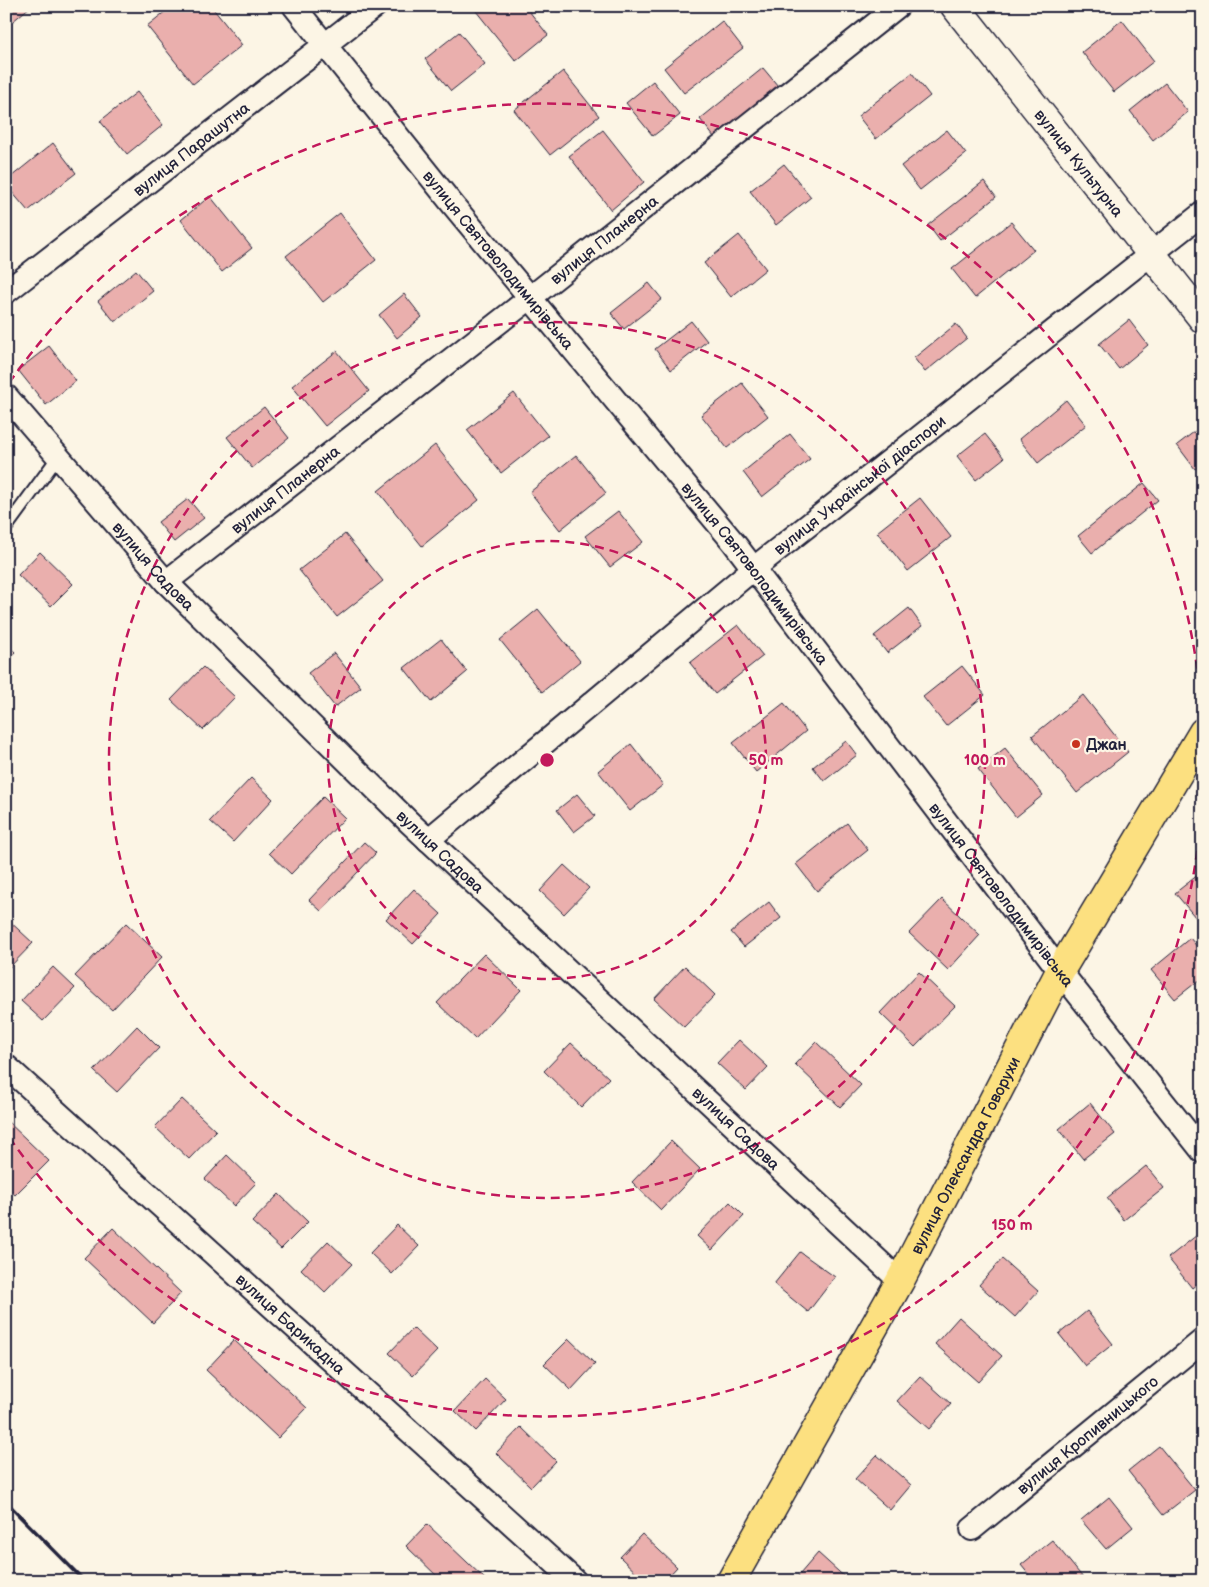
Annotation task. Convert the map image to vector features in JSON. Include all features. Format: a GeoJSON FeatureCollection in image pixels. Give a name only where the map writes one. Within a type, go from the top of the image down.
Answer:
{"type":"FeatureCollection","features":[{"type":"Feature","properties":{"kind":"main road","name":"вулиця Олександра Говорухи"},"geometry":{"type":"LineString","coordinates":[[731,1581],[900,1280],[1060,971],[1203,732]]}},
{"type":"Feature","properties":{"kind":"street","name":"вулиця Святоволодимирівська"},"geometry":{"type":"LineString","coordinates":[[294,6],[530,298],[734,543],[1060,971],[1203,1152]]}},
{"type":"Feature","properties":{"kind":"street","name":"вулиця Парашутна"},"geometry":{"type":"LineString","coordinates":[[6,292],[375,6]]}},
{"type":"Feature","properties":{"kind":"street","name":"вулиця Планерна"},"geometry":{"type":"LineString","coordinates":[[166,582],[530,298],[898,6]]}},
{"type":"Feature","properties":{"kind":"street","name":"вулиця Культурна"},"geometry":{"type":"LineString","coordinates":[[955,6],[1203,319]]}},
{"type":"Feature","properties":{"kind":"street","name":"вулиця Української діаспори"},"geometry":{"type":"LineString","coordinates":[[428,840],[753,569],[1203,213]]}},
{"type":"Feature","properties":{"kind":"street","name":"вулиця Садова"},"geometry":{"type":"LineString","coordinates":[[6,396],[166,582],[428,840],[900,1280]]}},
{"type":"Feature","properties":{"kind":"street","name":"вулиця Барикадна"},"geometry":{"type":"LineString","coordinates":[[6,1066],[575,1581]]}},
{"type":"Feature","properties":{"kind":"street","name":"вулиця Кропивницького"},"geometry":{"type":"LineString","coordinates":[[972,1529],[1203,1340]]}},
{"type":"Feature","properties":{"kind":"lane"},"geometry":{"type":"LineString","coordinates":[[6,528],[58,457]]}},
{"type":"Feature","properties":{"kind":"building"},"geometry":{"type":"Polygon","coordinates":[[[6,6],[31,6],[12,22],[6,15],[6,6]]]}},
{"type":"Feature","properties":{"kind":"building"},"geometry":{"type":"Polygon","coordinates":[[[172,6],[211,6],[242,45],[193,84],[147,26],[172,6]]]}},
{"type":"Feature","properties":{"kind":"building"},"geometry":{"type":"Polygon","coordinates":[[[472,6],[525,6],[548,35],[516,61],[472,6]]]}},
{"type":"Feature","properties":{"kind":"building"},"geometry":{"type":"Polygon","coordinates":[[[553,6],[564,6],[557,12],[553,6]]]}},
{"type":"Feature","properties":{"kind":"building"},"geometry":{"type":"Polygon","coordinates":[[[782,6],[798,6],[788,14],[782,6]]]}},
{"type":"Feature","properties":{"kind":"building"},"geometry":{"type":"Polygon","coordinates":[[[1122,20],[1154,61],[1114,92],[1082,52],[1122,20]]]}},
{"type":"Feature","properties":{"kind":"building"},"geometry":{"type":"Polygon","coordinates":[[[722,21],[743,48],[684,93],[664,68],[722,21]]]}},
{"type":"Feature","properties":{"kind":"building"},"geometry":{"type":"Polygon","coordinates":[[[459,32],[485,64],[451,91],[425,59],[459,32]]]}},
{"type":"Feature","properties":{"kind":"building"},"geometry":{"type":"Polygon","coordinates":[[[763,68],[778,86],[714,137],[700,119],[763,68]]]}},
{"type":"Feature","properties":{"kind":"building"},"geometry":{"type":"Polygon","coordinates":[[[563,71],[599,116],[550,155],[514,110],[563,71]]]}},
{"type":"Feature","properties":{"kind":"building"},"geometry":{"type":"Polygon","coordinates":[[[912,73],[930,96],[876,139],[858,116],[912,73]]]}},
{"type":"Feature","properties":{"kind":"building"},"geometry":{"type":"Polygon","coordinates":[[[653,81],[680,115],[653,136],[626,103],[653,81]]]}},
{"type":"Feature","properties":{"kind":"building"},"geometry":{"type":"Polygon","coordinates":[[[1165,83],[1188,112],[1153,140],[1130,111],[1165,83]]]}},
{"type":"Feature","properties":{"kind":"building"},"geometry":{"type":"Polygon","coordinates":[[[137,92],[163,125],[127,154],[100,121],[137,92]]]}},
{"type":"Feature","properties":{"kind":"building"},"geometry":{"type":"Polygon","coordinates":[[[603,130],[644,182],[611,210],[569,156],[603,130]]]}},
{"type":"Feature","properties":{"kind":"building"},"geometry":{"type":"Polygon","coordinates":[[[947,130],[966,154],[920,190],[901,166],[947,130]]]}},
{"type":"Feature","properties":{"kind":"building"},"geometry":{"type":"Polygon","coordinates":[[[53,143],[76,173],[28,211],[6,185],[6,181],[53,143]]]}},
{"type":"Feature","properties":{"kind":"building"},"geometry":{"type":"Polygon","coordinates":[[[784,164],[811,197],[776,225],[750,191],[784,164]]]}},
{"type":"Feature","properties":{"kind":"building"},"geometry":{"type":"Polygon","coordinates":[[[984,181],[996,197],[940,241],[928,225],[984,181]]]}},
{"type":"Feature","properties":{"kind":"building"},"geometry":{"type":"Polygon","coordinates":[[[210,196],[252,248],[222,272],[181,220],[210,196]]]}},
{"type":"Feature","properties":{"kind":"building"},"geometry":{"type":"Polygon","coordinates":[[[340,213],[376,260],[323,302],[286,256],[340,213]]]}},
{"type":"Feature","properties":{"kind":"building"},"geometry":{"type":"Polygon","coordinates":[[[1011,222],[1034,250],[975,298],[952,269],[1011,222]]]}},
{"type":"Feature","properties":{"kind":"building"},"geometry":{"type":"Polygon","coordinates":[[[739,235],[766,269],[731,297],[704,263],[739,235]]]}},
{"type":"Feature","properties":{"kind":"building"},"geometry":{"type":"Polygon","coordinates":[[[136,270],[153,291],[115,322],[98,301],[136,270]]]}},
{"type":"Feature","properties":{"kind":"building"},"geometry":{"type":"Polygon","coordinates":[[[649,283],[662,299],[624,329],[611,313],[649,283]]]}},
{"type":"Feature","properties":{"kind":"building"},"geometry":{"type":"Polygon","coordinates":[[[404,294],[422,317],[397,338],[379,315],[404,294]]]}},
{"type":"Feature","properties":{"kind":"building"},"geometry":{"type":"Polygon","coordinates":[[[1129,320],[1148,345],[1119,369],[1099,344],[1129,320]]]}},
{"type":"Feature","properties":{"kind":"building"},"geometry":{"type":"Polygon","coordinates":[[[691,321],[707,341],[671,370],[655,349],[691,321]]]}},
{"type":"Feature","properties":{"kind":"building"},"geometry":{"type":"Polygon","coordinates":[[[956,324],[967,338],[925,372],[914,358],[956,324]]]}},
{"type":"Feature","properties":{"kind":"building"},"geometry":{"type":"Polygon","coordinates":[[[49,346],[76,381],[46,405],[18,370],[49,346]]]}},
{"type":"Feature","properties":{"kind":"building"},"geometry":{"type":"Polygon","coordinates":[[[337,351],[369,391],[325,426],[292,386],[337,351]]]}},
{"type":"Feature","properties":{"kind":"building"},"geometry":{"type":"Polygon","coordinates":[[[742,383],[768,416],[727,448],[701,415],[742,383]]]}},
{"type":"Feature","properties":{"kind":"building"},"geometry":{"type":"Polygon","coordinates":[[[514,393],[548,436],[501,473],[467,430],[514,393]]]}},
{"type":"Feature","properties":{"kind":"building"},"geometry":{"type":"Polygon","coordinates":[[[1066,400],[1086,425],[1038,463],[1019,439],[1066,400]]]}},
{"type":"Feature","properties":{"kind":"building"},"geometry":{"type":"Polygon","coordinates":[[[264,407],[289,438],[252,468],[227,437],[264,407]]]}},
{"type":"Feature","properties":{"kind":"building"},"geometry":{"type":"Polygon","coordinates":[[[1203,425],[1203,463],[1195,469],[1177,445],[1203,425]]]}},
{"type":"Feature","properties":{"kind":"building"},"geometry":{"type":"Polygon","coordinates":[[[790,434],[810,459],[762,497],[743,472],[790,434]]]}},
{"type":"Feature","properties":{"kind":"building"},"geometry":{"type":"Polygon","coordinates":[[[985,434],[1004,458],[976,480],[957,456],[985,434]]]}},
{"type":"Feature","properties":{"kind":"building"},"geometry":{"type":"Polygon","coordinates":[[[435,445],[479,500],[422,546],[378,491],[435,445]]]}},
{"type":"Feature","properties":{"kind":"building"},"geometry":{"type":"Polygon","coordinates":[[[576,455],[606,493],[560,530],[530,492],[576,455]]]}},
{"type":"Feature","properties":{"kind":"building"},"geometry":{"type":"Polygon","coordinates":[[[1144,483],[1158,500],[1092,553],[1078,536],[1144,483]]]}},
{"type":"Feature","properties":{"kind":"building"},"geometry":{"type":"Polygon","coordinates":[[[920,498],[951,537],[908,571],[877,532],[920,498]]]}},
{"type":"Feature","properties":{"kind":"building"},"geometry":{"type":"Polygon","coordinates":[[[188,499],[204,518],[174,542],[158,522],[188,499]]]}},
{"type":"Feature","properties":{"kind":"building"},"geometry":{"type":"Polygon","coordinates":[[[618,511],[643,542],[610,567],[585,536],[618,511]]]}},
{"type":"Feature","properties":{"kind":"building"},"geometry":{"type":"Polygon","coordinates":[[[345,534],[383,581],[337,617],[299,570],[345,534]]]}},
{"type":"Feature","properties":{"kind":"building"},"geometry":{"type":"Polygon","coordinates":[[[40,552],[73,584],[51,606],[18,575],[40,552]]]}},
{"type":"Feature","properties":{"kind":"building"},"geometry":{"type":"Polygon","coordinates":[[[909,608],[922,626],[887,653],[874,636],[909,608]]]}},
{"type":"Feature","properties":{"kind":"building"},"geometry":{"type":"Polygon","coordinates":[[[538,609],[580,661],[542,692],[500,640],[538,609]]]}},
{"type":"Feature","properties":{"kind":"building"},"geometry":{"type":"Polygon","coordinates":[[[738,625],[763,656],[715,694],[690,663],[738,625]]]}},
{"type":"Feature","properties":{"kind":"building"},"geometry":{"type":"Polygon","coordinates":[[[441,639],[467,672],[431,702],[404,668],[441,639]]]}},
{"type":"Feature","properties":{"kind":"building"},"geometry":{"type":"Polygon","coordinates":[[[6,643],[15,652],[6,661],[6,643]]]}},
{"type":"Feature","properties":{"kind":"building"},"geometry":{"type":"Polygon","coordinates":[[[334,653],[361,687],[335,707],[308,673],[334,653]]]}},
{"type":"Feature","properties":{"kind":"building"},"geometry":{"type":"Polygon","coordinates":[[[962,666],[985,695],[946,726],[923,697],[962,666]]]}},
{"type":"Feature","properties":{"kind":"building"},"geometry":{"type":"Polygon","coordinates":[[[203,667],[235,697],[203,730],[171,700],[203,667]]]}},
{"type":"Feature","properties":{"kind":"building"},"geometry":{"type":"Polygon","coordinates":[[[1083,695],[1128,752],[1077,793],[1032,736],[1083,695]]]}},
{"type":"Feature","properties":{"kind":"building"},"geometry":{"type":"Polygon","coordinates":[[[784,703],[806,731],[756,772],[733,743],[784,703]]]}},
{"type":"Feature","properties":{"kind":"building"},"geometry":{"type":"Polygon","coordinates":[[[846,741],[857,755],[824,781],[813,767],[846,741]]]}},
{"type":"Feature","properties":{"kind":"building"},"geometry":{"type":"Polygon","coordinates":[[[631,744],[663,785],[630,811],[598,771],[631,744]]]}},
{"type":"Feature","properties":{"kind":"building"},"geometry":{"type":"Polygon","coordinates":[[[1005,748],[1043,795],[1016,817],[978,769],[1005,748]]]}},
{"type":"Feature","properties":{"kind":"building"},"geometry":{"type":"Polygon","coordinates":[[[251,778],[273,799],[233,842],[210,821],[251,778]]]}},
{"type":"Feature","properties":{"kind":"building"},"geometry":{"type":"Polygon","coordinates":[[[577,794],[595,816],[574,832],[557,810],[577,794]]]}},
{"type":"Feature","properties":{"kind":"building"},"geometry":{"type":"Polygon","coordinates":[[[323,797],[345,818],[291,874],[269,853],[323,797]]]}},
{"type":"Feature","properties":{"kind":"building"},"geometry":{"type":"Polygon","coordinates":[[[847,823],[868,850],[817,891],[796,864],[847,823]]]}},
{"type":"Feature","properties":{"kind":"building"},"geometry":{"type":"Polygon","coordinates":[[[364,842],[376,853],[321,911],[309,900],[364,842]]]}},
{"type":"Feature","properties":{"kind":"building"},"geometry":{"type":"Polygon","coordinates":[[[564,865],[589,888],[564,914],[540,891],[564,865]]]}},
{"type":"Feature","properties":{"kind":"building"},"geometry":{"type":"Polygon","coordinates":[[[1203,871],[1203,922],[1201,924],[1175,893],[1203,871]]]}},
{"type":"Feature","properties":{"kind":"building"},"geometry":{"type":"Polygon","coordinates":[[[414,889],[441,914],[413,944],[386,919],[414,889]]]}},
{"type":"Feature","properties":{"kind":"building"},"geometry":{"type":"Polygon","coordinates":[[[942,899],[980,935],[948,970],[909,933],[942,899]]]}},
{"type":"Feature","properties":{"kind":"building"},"geometry":{"type":"Polygon","coordinates":[[[769,902],[781,918],[744,947],[731,932],[769,902]]]}},
{"type":"Feature","properties":{"kind":"building"},"geometry":{"type":"Polygon","coordinates":[[[6,918],[33,943],[6,971],[6,918]]]}},
{"type":"Feature","properties":{"kind":"building"},"geometry":{"type":"Polygon","coordinates":[[[126,923],[162,957],[112,1010],[75,976],[126,923]]]}},
{"type":"Feature","properties":{"kind":"building"},"geometry":{"type":"Polygon","coordinates":[[[1190,938],[1203,954],[1203,977],[1175,999],[1151,970],[1190,938]]]}},
{"type":"Feature","properties":{"kind":"building"},"geometry":{"type":"Polygon","coordinates":[[[484,954],[521,990],[475,1039],[437,1003],[484,954]]]}},
{"type":"Feature","properties":{"kind":"building"},"geometry":{"type":"Polygon","coordinates":[[[685,966],[715,995],[684,1027],[654,999],[685,966]]]}},
{"type":"Feature","properties":{"kind":"building"},"geometry":{"type":"Polygon","coordinates":[[[53,967],[75,988],[43,1021],[21,1001],[53,967]]]}},
{"type":"Feature","properties":{"kind":"building"},"geometry":{"type":"Polygon","coordinates":[[[919,972],[955,1006],[915,1047],[880,1013],[919,972]]]}},
{"type":"Feature","properties":{"kind":"building"},"geometry":{"type":"Polygon","coordinates":[[[1203,1016],[1203,1033],[1195,1023],[1203,1016]]]}},
{"type":"Feature","properties":{"kind":"building"},"geometry":{"type":"Polygon","coordinates":[[[137,1026],[159,1048],[117,1092],[94,1071],[137,1026]]]}},
{"type":"Feature","properties":{"kind":"building"},"geometry":{"type":"Polygon","coordinates":[[[739,1040],[768,1067],[746,1090],[717,1063],[739,1040]]]}},
{"type":"Feature","properties":{"kind":"building"},"geometry":{"type":"Polygon","coordinates":[[[816,1042],[861,1085],[840,1107],[795,1064],[816,1042]]]}},
{"type":"Feature","properties":{"kind":"building"},"geometry":{"type":"Polygon","coordinates":[[[571,1043],[609,1078],[581,1107],[544,1071],[571,1043]]]}},
{"type":"Feature","properties":{"kind":"building"},"geometry":{"type":"Polygon","coordinates":[[[182,1099],[216,1131],[189,1159],[155,1127],[182,1099]]]}},
{"type":"Feature","properties":{"kind":"building"},"geometry":{"type":"Polygon","coordinates":[[[1090,1103],[1115,1134],[1083,1159],[1059,1129],[1090,1103]]]}},
{"type":"Feature","properties":{"kind":"building"},"geometry":{"type":"Polygon","coordinates":[[[6,1120],[49,1161],[15,1195],[6,1187],[6,1120]]]}},
{"type":"Feature","properties":{"kind":"building"},"geometry":{"type":"Polygon","coordinates":[[[671,1141],[700,1169],[661,1210],[632,1182],[671,1141]]]}},
{"type":"Feature","properties":{"kind":"building"},"geometry":{"type":"Polygon","coordinates":[[[227,1155],[256,1183],[234,1206],[205,1179],[227,1155]]]}},
{"type":"Feature","properties":{"kind":"building"},"geometry":{"type":"Polygon","coordinates":[[[1146,1166],[1164,1188],[1124,1220],[1107,1198],[1146,1166]]]}},
{"type":"Feature","properties":{"kind":"building"},"geometry":{"type":"Polygon","coordinates":[[[279,1194],[308,1222],[281,1249],[252,1222],[279,1194]]]}},
{"type":"Feature","properties":{"kind":"building"},"geometry":{"type":"Polygon","coordinates":[[[730,1202],[744,1216],[712,1250],[697,1236],[730,1202]]]}},
{"type":"Feature","properties":{"kind":"building"},"geometry":{"type":"Polygon","coordinates":[[[397,1225],[419,1246],[392,1274],[370,1253],[397,1225]]]}},
{"type":"Feature","properties":{"kind":"building"},"geometry":{"type":"Polygon","coordinates":[[[113,1228],[181,1293],[153,1323],[84,1258],[113,1228]]]}},
{"type":"Feature","properties":{"kind":"building"},"geometry":{"type":"Polygon","coordinates":[[[1197,1235],[1203,1242],[1203,1279],[1192,1288],[1168,1258],[1197,1235]]]}},
{"type":"Feature","properties":{"kind":"building"},"geometry":{"type":"Polygon","coordinates":[[[328,1241],[352,1264],[325,1292],[301,1269],[328,1241]]]}},
{"type":"Feature","properties":{"kind":"building"},"geometry":{"type":"Polygon","coordinates":[[[800,1252],[835,1277],[808,1312],[774,1284],[800,1252]]]}},
{"type":"Feature","properties":{"kind":"building"},"geometry":{"type":"Polygon","coordinates":[[[1002,1259],[1038,1291],[1015,1317],[979,1285],[1002,1259]]]}},
{"type":"Feature","properties":{"kind":"building"},"geometry":{"type":"Polygon","coordinates":[[[1087,1311],[1113,1344],[1085,1366],[1059,1334],[1087,1311]]]}},
{"type":"Feature","properties":{"kind":"building"},"geometry":{"type":"Polygon","coordinates":[[[959,1317],[1002,1356],[978,1382],[935,1344],[959,1317]]]}},
{"type":"Feature","properties":{"kind":"building"},"geometry":{"type":"Polygon","coordinates":[[[413,1328],[437,1351],[413,1376],[389,1353],[413,1328]]]}},
{"type":"Feature","properties":{"kind":"building"},"geometry":{"type":"Polygon","coordinates":[[[569,1339],[595,1364],[571,1390],[544,1364],[569,1339]]]}},
{"type":"Feature","properties":{"kind":"building"},"geometry":{"type":"Polygon","coordinates":[[[234,1340],[307,1408],[278,1438],[206,1370],[234,1340]]]}},
{"type":"Feature","properties":{"kind":"building"},"geometry":{"type":"Polygon","coordinates":[[[920,1376],[951,1404],[929,1429],[897,1401],[920,1376]]]}},
{"type":"Feature","properties":{"kind":"building"},"geometry":{"type":"Polygon","coordinates":[[[485,1379],[506,1399],[476,1431],[455,1411],[485,1379]]]}},
{"type":"Feature","properties":{"kind":"building"},"geometry":{"type":"Polygon","coordinates":[[[1203,1418],[1203,1432],[1196,1424],[1203,1418]]]}},
{"type":"Feature","properties":{"kind":"building"},"geometry":{"type":"Polygon","coordinates":[[[521,1427],[556,1461],[531,1487],[496,1453],[521,1427]]]}},
{"type":"Feature","properties":{"kind":"building"},"geometry":{"type":"Polygon","coordinates":[[[1159,1446],[1195,1490],[1163,1515],[1128,1471],[1159,1446]]]}},
{"type":"Feature","properties":{"kind":"building"},"geometry":{"type":"Polygon","coordinates":[[[877,1455],[911,1485],[890,1510],[855,1479],[877,1455]]]}},
{"type":"Feature","properties":{"kind":"building"},"geometry":{"type":"Polygon","coordinates":[[[1109,1497],[1133,1527],[1106,1549],[1081,1520],[1109,1497]]]}},
{"type":"Feature","properties":{"kind":"building"},"geometry":{"type":"Polygon","coordinates":[[[427,1524],[487,1581],[442,1581],[406,1546],[427,1524]]]}},
{"type":"Feature","properties":{"kind":"building"},"geometry":{"type":"Polygon","coordinates":[[[642,1534],[677,1567],[664,1581],[645,1581],[620,1557],[642,1534]]]}},
{"type":"Feature","properties":{"kind":"building"},"geometry":{"type":"Polygon","coordinates":[[[1052,1540],[1084,1579],[1082,1581],[1034,1581],[1021,1565],[1052,1540]]]}},
{"type":"Feature","properties":{"kind":"building"},"geometry":{"type":"Polygon","coordinates":[[[818,1553],[849,1581],[794,1581],[818,1553]]]}},
{"type":"Feature","properties":{"kind":"railway"},"geometry":{"type":"LineString","coordinates":[[6,1502],[84,1581]]}},
{"type":"Feature","properties":{"kind":"place","name":"Джан"},"geometry":{"type":"Point","coordinates":[1076,744]}}]}
